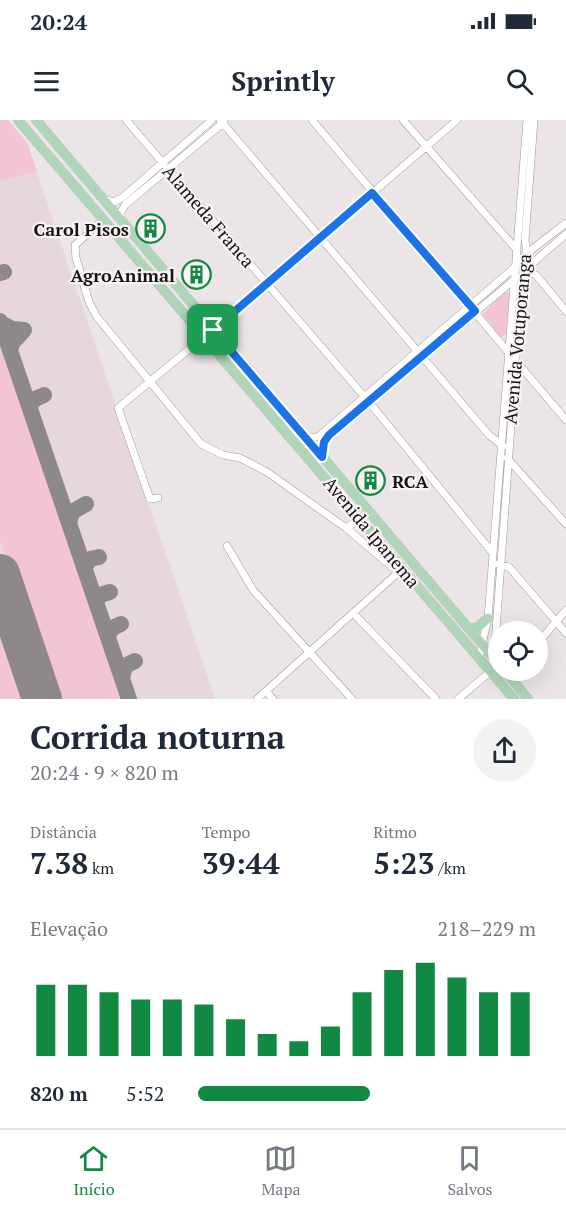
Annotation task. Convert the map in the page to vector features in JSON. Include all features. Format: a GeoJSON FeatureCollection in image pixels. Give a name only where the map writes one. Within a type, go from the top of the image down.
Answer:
{"type":"FeatureCollection","features":[{"type":"Feature","properties":{"kind":"main road","name":"Avenida Ipanema"},"geometry":{"type":"LineString","coordinates":[[18,120],[361,519],[400,570],[488,668]]}},
{"type":"Feature","properties":{"kind":"main road","name":"Avenida Ipanema"},"geometry":{"type":"LineString","coordinates":[[36,120],[488,651]]}},
{"type":"Feature","properties":{"kind":"main road"},"geometry":{"type":"LineString","coordinates":[[468,628],[477,628],[488,618]]}},
{"type":"Feature","properties":{"kind":"main road","name":"Avenida Ipanema"},"geometry":{"type":"LineString","coordinates":[[499,681],[514,699]]}},
{"type":"Feature","properties":{"kind":"main road"},"geometry":{"type":"LineString","coordinates":[[515,681],[528,699]]}},
{"type":"Feature","properties":{"kind":"street","name":"Alameda Franca"},"geometry":{"type":"LineString","coordinates":[[126,120],[267,283],[492,552]]}},
{"type":"Feature","properties":{"kind":"street"},"geometry":{"type":"LineString","coordinates":[[100,197],[114,202],[122,198],[213,120]]}},
{"type":"Feature","properties":{"kind":"street"},"geometry":{"type":"LineString","coordinates":[[312,120],[509,353]]}},
{"type":"Feature","properties":{"kind":"street"},"geometry":{"type":"LineString","coordinates":[[403,120],[516,249],[528,254],[566,223]]}},
{"type":"Feature","properties":{"kind":"street"},"geometry":{"type":"LineString","coordinates":[[213,330],[457,120]]}},
{"type":"Feature","properties":{"kind":"street","name":"Avenida Votuporanga"},"geometry":{"type":"LineString","coordinates":[[479,658],[488,618],[494,531],[514,376],[518,275],[516,249],[527,120]]}},
{"type":"Feature","properties":{"kind":"street","name":"Avenida Votuporanga"},"geometry":{"type":"LineString","coordinates":[[498,621],[507,472],[503,452],[503,429],[513,293],[528,254],[525,244],[534,120]]}},
{"type":"Feature","properties":{"kind":"street"},"geometry":{"type":"LineString","coordinates":[[121,221],[121,212],[125,205],[223,121],[566,524]]}},
{"type":"Feature","properties":{"kind":"street"},"geometry":{"type":"LineString","coordinates":[[104,219],[75,245],[76,258],[90,302],[97,317],[201,444],[223,455],[240,458],[267,472],[400,570],[257,699]]}},
{"type":"Feature","properties":{"kind":"street"},"geometry":{"type":"LineString","coordinates":[[506,238],[513,238],[518,232]]}},
{"type":"Feature","properties":{"kind":"street"},"geometry":{"type":"LineString","coordinates":[[473,308],[503,289],[566,234]]}},
{"type":"Feature","properties":{"kind":"street"},"geometry":{"type":"LineString","coordinates":[[525,244],[530,248],[538,247]]}},
{"type":"Feature","properties":{"kind":"street"},"geometry":{"type":"LineString","coordinates":[[518,275],[538,276]]}},
{"type":"Feature","properties":{"kind":"street"},"geometry":{"type":"LineString","coordinates":[[305,438],[318,437],[366,400],[473,308],[518,275],[538,276],[566,311]]}},
{"type":"Feature","properties":{"kind":"street"},"geometry":{"type":"LineString","coordinates":[[503,289],[508,288],[513,293]]}},
{"type":"Feature","properties":{"kind":"street"},"geometry":{"type":"LineString","coordinates":[[158,498],[150,499],[118,408],[205,336]]}},
{"type":"Feature","properties":{"kind":"street"},"geometry":{"type":"LineString","coordinates":[[515,360],[566,420]]}},
{"type":"Feature","properties":{"kind":"street"},"geometry":{"type":"LineString","coordinates":[[514,376],[518,372],[526,374]]}},
{"type":"Feature","properties":{"kind":"street"},"geometry":{"type":"LineString","coordinates":[[322,457],[324,442],[329,435],[366,400]]}},
{"type":"Feature","properties":{"kind":"street"},"geometry":{"type":"LineString","coordinates":[[489,435],[503,429]]}},
{"type":"Feature","properties":{"kind":"street"},"geometry":{"type":"LineString","coordinates":[[507,472],[511,468],[519,469]]}},
{"type":"Feature","properties":{"kind":"street"},"geometry":{"type":"LineString","coordinates":[[346,528],[361,519]]}},
{"type":"Feature","properties":{"kind":"street"},"geometry":{"type":"LineString","coordinates":[[477,533],[489,536],[494,531]]}},
{"type":"Feature","properties":{"kind":"street"},"geometry":{"type":"LineString","coordinates":[[227,546],[253,590],[352,699]]}},
{"type":"Feature","properties":{"kind":"street"},"geometry":{"type":"LineString","coordinates":[[491,567],[500,564],[509,567],[566,633]]}},
{"type":"Feature","properties":{"kind":"street"},"geometry":{"type":"LineString","coordinates":[[548,631],[566,610]]}},
{"type":"Feature","properties":{"kind":"street"},"geometry":{"type":"LineString","coordinates":[[353,613],[436,699]]}},
{"type":"Feature","properties":{"kind":"street"},"geometry":{"type":"LineString","coordinates":[[458,699],[488,674]]}},
{"type":"Feature","properties":{"kind":"street"},"geometry":{"type":"LineString","coordinates":[[266,691],[273,699]]}},
{"type":"Feature","properties":{"kind":"shaded area"},"geometry":{"type":"Polygon","coordinates":[[[0,120],[8,120],[27,143],[215,699],[0,699],[0,120]]]}},
{"type":"Feature","properties":{"kind":"shaded area"},"geometry":{"type":"Polygon","coordinates":[[[0,120],[8,120],[27,143],[37,171],[0,181],[0,120]]]}},
{"type":"Feature","properties":{"kind":"shaded area"},"geometry":{"type":"Polygon","coordinates":[[[505,291],[510,294],[506,334],[501,337],[483,314],[505,291]]]}},
{"type":"Feature","properties":{"kind":"shaded area"},"geometry":{"type":"Polygon","coordinates":[[[0,345],[120,699],[54,699],[0,540],[0,345]]]}},
{"type":"Feature","properties":{"kind":"shaded area"},"geometry":{"type":"Polygon","coordinates":[[[0,625],[26,699],[0,699],[0,625]]]}},
{"type":"Feature","properties":{"kind":"taxiway"},"geometry":{"type":"LineString","coordinates":[[0,273],[4,272]]}},
{"type":"Feature","properties":{"kind":"taxiway"},"geometry":{"type":"LineString","coordinates":[[0,321],[129,699]]}},
{"type":"Feature","properties":{"kind":"taxiway"},"geometry":{"type":"LineString","coordinates":[[1,323],[12,329],[24,330],[12,343],[10,351]]}},
{"type":"Feature","properties":{"kind":"taxiway"},"geometry":{"type":"LineString","coordinates":[[29,406],[35,399],[44,395]]}},
{"type":"Feature","properties":{"kind":"taxiway"},"geometry":{"type":"LineString","coordinates":[[69,523],[72,512],[86,504]]}},
{"type":"Feature","properties":{"kind":"taxiway"},"geometry":{"type":"LineString","coordinates":[[84,568],[90,559],[99,557]]}},
{"type":"Feature","properties":{"kind":"taxiway"},"geometry":{"type":"LineString","coordinates":[[96,602],[100,595],[110,592]]}},
{"type":"Feature","properties":{"kind":"taxiway"},"geometry":{"type":"LineString","coordinates":[[108,636],[112,628],[121,624]]}},
{"type":"Feature","properties":{"kind":"taxiway"},"geometry":{"type":"LineString","coordinates":[[122,678],[125,666],[135,661]]}},
{"type":"Feature","properties":{"kind":"runway"},"geometry":{"type":"LineString","coordinates":[[0,574],[42,699]]}},
{"type":"Feature","properties":{"kind":"place","name":"Carol Pisos"},"geometry":{"type":"Point","coordinates":[150,229]}},
{"type":"Feature","properties":{"kind":"place","name":"AgroAnimal"},"geometry":{"type":"Point","coordinates":[196,275]}},
{"type":"Feature","properties":{"kind":"place","name":"RCA"},"geometry":{"type":"Point","coordinates":[371,481]}},
{"type":"Feature","properties":{"kind":"route"},"geometry":{"type":"LineString","coordinates":[[372,193],[475,311],[329,435],[324,442],[322,457],[213,330],[372,193]]}}]}
